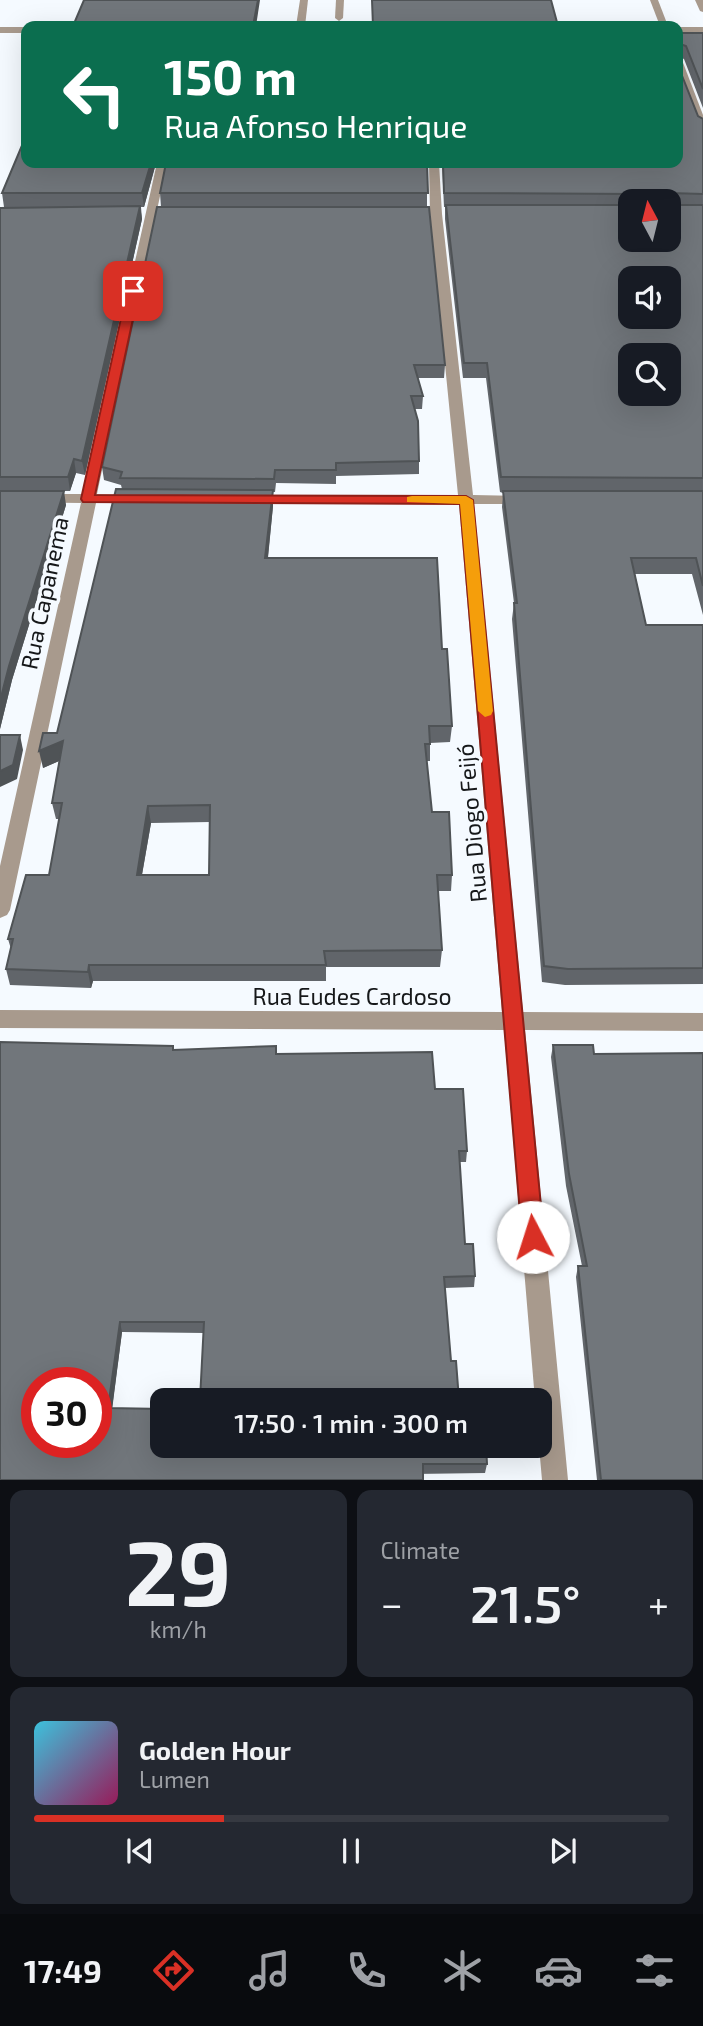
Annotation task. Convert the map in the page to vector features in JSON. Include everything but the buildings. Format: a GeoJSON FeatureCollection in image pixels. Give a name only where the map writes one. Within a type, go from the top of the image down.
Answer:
{"type":"FeatureCollection","features":[{"type":"Feature","properties":{"kind":"street"},"geometry":{"type":"LineString","coordinates":[[302,21],[304,0]]}},
{"type":"Feature","properties":{"kind":"street"},"geometry":{"type":"LineString","coordinates":[[339,18],[340,0]]}},
{"type":"Feature","properties":{"kind":"street"},"geometry":{"type":"LineString","coordinates":[[654,0],[662,21]]}},
{"type":"Feature","properties":{"kind":"street"},"geometry":{"type":"LineString","coordinates":[[699,0],[703,9]]}},
{"type":"Feature","properties":{"kind":"street"},"geometry":{"type":"LineString","coordinates":[[0,30],[21,30]]}},
{"type":"Feature","properties":{"kind":"street"},"geometry":{"type":"LineString","coordinates":[[683,30],[703,30]]}},
{"type":"Feature","properties":{"kind":"street"},"geometry":{"type":"LineString","coordinates":[[0,38],[21,38]]}},
{"type":"Feature","properties":{"kind":"street"},"geometry":{"type":"LineString","coordinates":[[683,40],[703,40]]}},
{"type":"Feature","properties":{"kind":"street"},"geometry":{"type":"LineString","coordinates":[[683,76],[703,128]]}},
{"type":"Feature","properties":{"kind":"street","name":"Rua Capanema"},"geometry":{"type":"LineString","coordinates":[[0,911],[161,168]]}},
{"type":"Feature","properties":{"kind":"street","name":"Rua Diogo Feijó"},"geometry":{"type":"LineString","coordinates":[[434,168],[436,214],[466,500],[555,1480]]}},
{"type":"Feature","properties":{"kind":"street"},"geometry":{"type":"LineString","coordinates":[[0,498],[155,499]]}},
{"type":"Feature","properties":{"kind":"street"},"geometry":{"type":"LineString","coordinates":[[236,499],[536,500]]}},
{"type":"Feature","properties":{"kind":"street","name":"Rua Eudes Cardoso"},"geometry":{"type":"LineString","coordinates":[[0,1019],[703,1022]]}},
{"type":"Feature","properties":{"kind":"slow traffic"},"geometry":{"type":"LineString","coordinates":[[412,500],[466,500],[485,711]]}},
{"type":"Feature","properties":{"kind":"route"},"geometry":{"type":"LineString","coordinates":[[133,291],[88,499],[466,500],[533,1237]]}}]}
